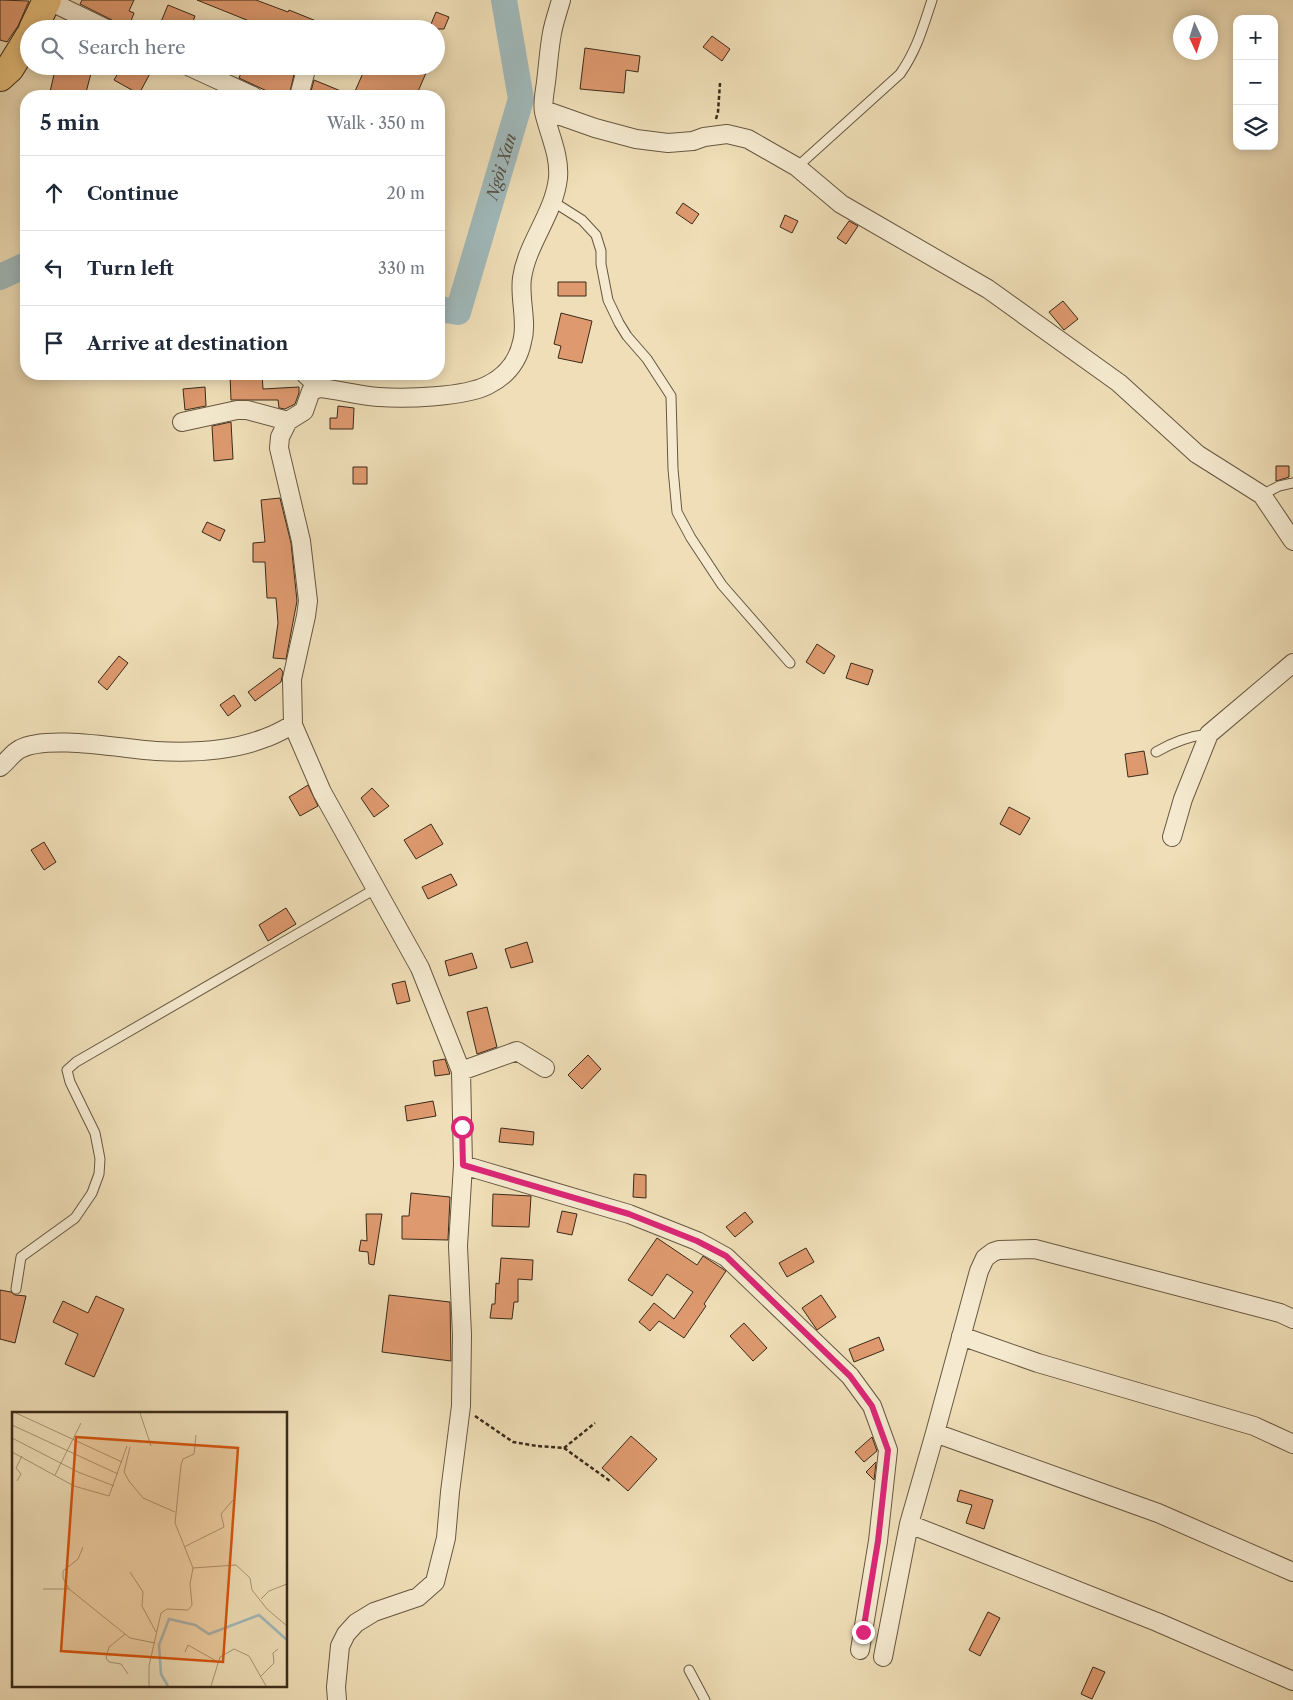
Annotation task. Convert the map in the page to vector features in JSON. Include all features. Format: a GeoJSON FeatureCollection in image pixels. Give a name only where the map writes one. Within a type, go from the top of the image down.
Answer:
{"type":"FeatureCollection","features":[{"type":"Feature","properties":{"kind":"main road"},"geometry":{"type":"LineString","coordinates":[[37,20],[47,0]]}},
{"type":"Feature","properties":{"kind":"main road"},"geometry":{"type":"LineString","coordinates":[[0,77],[10,68],[20,52]]}},
{"type":"Feature","properties":{"kind":"street"},"geometry":{"type":"LineString","coordinates":[[47,0],[89,20]]}},
{"type":"Feature","properties":{"kind":"street"},"geometry":{"type":"LineString","coordinates":[[337,1700],[336,1687],[340,1646],[346,1634],[356,1623],[374,1612],[418,1597],[435,1582],[446,1538],[461,1406],[460,1363],[462,1336],[458,1246],[463,1165],[461,1071],[420,968],[322,792],[293,725],[292,679],[308,601],[301,541],[279,448],[280,437],[288,421],[304,410],[311,391],[320,388],[378,397],[421,397],[487,386],[498,380],[513,365],[523,342],[522,279],[526,260],[552,200],[558,179],[552,134],[544,110],[552,32],[561,0]]}},
{"type":"Feature","properties":{"kind":"street"},"geometry":{"type":"LineString","coordinates":[[208,75],[240,90]]}},
{"type":"Feature","properties":{"kind":"street"},"geometry":{"type":"LineString","coordinates":[[301,90],[305,75]]}},
{"type":"Feature","properties":{"kind":"street"},"geometry":{"type":"LineString","coordinates":[[544,110],[595,128],[636,139],[668,143],[693,141],[704,137],[727,134],[748,139],[797,167],[841,204],[988,289],[1119,383],[1197,454],[1262,495],[1293,541]]}},
{"type":"Feature","properties":{"kind":"street"},"geometry":{"type":"LineString","coordinates":[[311,380],[320,388]]}},
{"type":"Feature","properties":{"kind":"street"},"geometry":{"type":"LineString","coordinates":[[182,422],[237,410],[247,410],[288,421]]}},
{"type":"Feature","properties":{"kind":"street"},"geometry":{"type":"LineString","coordinates":[[1172,837],[1209,734],[1293,663]]}},
{"type":"Feature","properties":{"kind":"street"},"geometry":{"type":"LineString","coordinates":[[0,767],[20,749],[38,744],[64,742],[156,751],[189,751],[233,747],[266,738],[293,725]]}},
{"type":"Feature","properties":{"kind":"street"},"geometry":{"type":"LineString","coordinates":[[461,1071],[517,1052],[545,1068]]}},
{"type":"Feature","properties":{"kind":"street"},"geometry":{"type":"LineString","coordinates":[[463,1165],[629,1214],[726,1256],[850,1376],[872,1406],[888,1450],[878,1541],[860,1650]]}},
{"type":"Feature","properties":{"kind":"street"},"geometry":{"type":"LineString","coordinates":[[883,1657],[909,1524],[979,1271],[985,1258],[1000,1250],[1035,1249],[1280,1313],[1293,1319]]}},
{"type":"Feature","properties":{"kind":"street"},"geometry":{"type":"LineString","coordinates":[[961,1336],[1056,1368],[1254,1426],[1293,1444]]}},
{"type":"Feature","properties":{"kind":"street"},"geometry":{"type":"LineString","coordinates":[[935,1433],[1158,1513],[1293,1572]]}},
{"type":"Feature","properties":{"kind":"street"},"geometry":{"type":"LineString","coordinates":[[909,1524],[1157,1622],[1293,1681]]}},
{"type":"Feature","properties":{"kind":"lane"},"geometry":{"type":"LineString","coordinates":[[797,167],[900,74],[911,58],[918,42],[932,0]]}},
{"type":"Feature","properties":{"kind":"lane"},"geometry":{"type":"LineString","coordinates":[[552,200],[582,220],[596,234],[601,251],[601,264],[608,300],[615,316],[627,336],[647,359],[671,396],[673,469],[678,512],[722,586],[790,663]]}},
{"type":"Feature","properties":{"kind":"lane"},"geometry":{"type":"LineString","coordinates":[[1262,495],[1279,486],[1293,483]]}},
{"type":"Feature","properties":{"kind":"lane"},"geometry":{"type":"LineString","coordinates":[[1156,752],[1168,745],[1209,734]]}},
{"type":"Feature","properties":{"kind":"lane"},"geometry":{"type":"LineString","coordinates":[[16,1289],[21,1257],[75,1218],[92,1193],[99,1174],[100,1159],[95,1132],[70,1082],[67,1070],[76,1062],[375,889]]}},
{"type":"Feature","properties":{"kind":"lane"},"geometry":{"type":"LineString","coordinates":[[689,1670],[705,1700]]}},
{"type":"Feature","properties":{"kind":"path"},"geometry":{"type":"LineString","coordinates":[[704,137],[715,122],[718,112],[720,83]]}},
{"type":"Feature","properties":{"kind":"path"},"geometry":{"type":"LineString","coordinates":[[461,1406],[512,1442],[564,1448],[610,1481]]}},
{"type":"Feature","properties":{"kind":"path"},"geometry":{"type":"LineString","coordinates":[[564,1448],[595,1423]]}},
{"type":"Feature","properties":{"kind":"building"},"geometry":{"type":"Polygon","coordinates":[[[0,0],[29,1],[18,26],[7,42],[0,40],[0,0]]]}},
{"type":"Feature","properties":{"kind":"building"},"geometry":{"type":"Polygon","coordinates":[[[82,0],[134,0],[129,11],[134,13],[131,20],[112,20],[80,4],[82,0]]]}},
{"type":"Feature","properties":{"kind":"building"},"geometry":{"type":"Polygon","coordinates":[[[197,0],[256,0],[314,20],[247,20],[197,0]]]}},
{"type":"Feature","properties":{"kind":"building"},"geometry":{"type":"Polygon","coordinates":[[[168,5],[195,16],[193,20],[162,20],[168,5]]]}},
{"type":"Feature","properties":{"kind":"building"},"geometry":{"type":"Polygon","coordinates":[[[436,12],[449,17],[445,27],[445,20],[433,20],[436,12]]]}},
{"type":"Feature","properties":{"kind":"building"},"geometry":{"type":"Polygon","coordinates":[[[712,36],[730,49],[722,61],[703,47],[712,36]]]}},
{"type":"Feature","properties":{"kind":"building"},"geometry":{"type":"Polygon","coordinates":[[[585,48],[640,56],[638,72],[626,70],[624,93],[580,89],[585,48]]]}},
{"type":"Feature","properties":{"kind":"building"},"geometry":{"type":"Polygon","coordinates":[[[54,75],[91,75],[87,90],[50,90],[54,75]]]}},
{"type":"Feature","properties":{"kind":"building"},"geometry":{"type":"Polygon","coordinates":[[[117,75],[149,75],[141,90],[132,90],[114,80],[117,75]]]}},
{"type":"Feature","properties":{"kind":"building"},"geometry":{"type":"Polygon","coordinates":[[[240,75],[294,75],[290,90],[265,90],[239,78],[240,75]]]}},
{"type":"Feature","properties":{"kind":"building"},"geometry":{"type":"Polygon","coordinates":[[[362,75],[425,75],[419,90],[356,90],[362,75]]]}},
{"type":"Feature","properties":{"kind":"building"},"geometry":{"type":"Polygon","coordinates":[[[314,80],[338,90],[311,90],[314,80]]]}},
{"type":"Feature","properties":{"kind":"building"},"geometry":{"type":"Polygon","coordinates":[[[683,203],[699,214],[692,224],[676,213],[683,203]]]}},
{"type":"Feature","properties":{"kind":"building"},"geometry":{"type":"Polygon","coordinates":[[[785,215],[798,221],[792,233],[780,227],[785,215]]]}},
{"type":"Feature","properties":{"kind":"building"},"geometry":{"type":"Polygon","coordinates":[[[849,221],[858,226],[846,244],[837,238],[849,221]]]}},
{"type":"Feature","properties":{"kind":"building"},"geometry":{"type":"Polygon","coordinates":[[[558,282],[586,282],[586,296],[558,296],[558,282]]]}},
{"type":"Feature","properties":{"kind":"building"},"geometry":{"type":"Polygon","coordinates":[[[1063,301],[1078,319],[1064,330],[1049,312],[1063,301]]]}},
{"type":"Feature","properties":{"kind":"building"},"geometry":{"type":"Polygon","coordinates":[[[561,313],[592,321],[582,363],[558,358],[561,346],[554,344],[561,313]]]}},
{"type":"Feature","properties":{"kind":"building"},"geometry":{"type":"Polygon","coordinates":[[[230,380],[262,380],[263,389],[299,387],[295,404],[285,409],[279,408],[278,400],[231,400],[230,380]]]}},
{"type":"Feature","properties":{"kind":"building"},"geometry":{"type":"Polygon","coordinates":[[[205,387],[206,406],[185,410],[183,389],[205,387]]]}},
{"type":"Feature","properties":{"kind":"building"},"geometry":{"type":"Polygon","coordinates":[[[338,406],[354,408],[353,429],[330,429],[330,418],[337,418],[338,406]]]}},
{"type":"Feature","properties":{"kind":"building"},"geometry":{"type":"Polygon","coordinates":[[[231,422],[233,459],[214,461],[212,426],[231,422]]]}},
{"type":"Feature","properties":{"kind":"building"},"geometry":{"type":"Polygon","coordinates":[[[1276,466],[1289,466],[1289,477],[1276,481],[1276,466]]]}},
{"type":"Feature","properties":{"kind":"building"},"geometry":{"type":"Polygon","coordinates":[[[353,467],[367,467],[367,484],[353,484],[353,467]]]}},
{"type":"Feature","properties":{"kind":"building"},"geometry":{"type":"Polygon","coordinates":[[[280,498],[291,543],[297,601],[286,659],[273,658],[278,623],[276,598],[267,598],[265,562],[253,562],[253,543],[265,542],[261,500],[280,498]]]}},
{"type":"Feature","properties":{"kind":"building"},"geometry":{"type":"Polygon","coordinates":[[[207,522],[225,530],[220,541],[202,532],[207,522]]]}},
{"type":"Feature","properties":{"kind":"building"},"geometry":{"type":"Polygon","coordinates":[[[817,644],[835,656],[824,674],[806,662],[817,644]]]}},
{"type":"Feature","properties":{"kind":"building"},"geometry":{"type":"Polygon","coordinates":[[[119,656],[128,663],[107,690],[98,682],[119,656]]]}},
{"type":"Feature","properties":{"kind":"building"},"geometry":{"type":"Polygon","coordinates":[[[851,663],[873,670],[868,685],[846,678],[851,663]]]}},
{"type":"Feature","properties":{"kind":"building"},"geometry":{"type":"Polygon","coordinates":[[[280,668],[283,672],[281,682],[255,701],[248,692],[280,668]]]}},
{"type":"Feature","properties":{"kind":"building"},"geometry":{"type":"Polygon","coordinates":[[[234,695],[241,706],[228,716],[220,705],[234,695]]]}},
{"type":"Feature","properties":{"kind":"building"},"geometry":{"type":"Polygon","coordinates":[[[1144,751],[1148,774],[1128,777],[1125,754],[1144,751]]]}},
{"type":"Feature","properties":{"kind":"building"},"geometry":{"type":"Polygon","coordinates":[[[308,785],[318,806],[300,816],[289,797],[308,785]]]}},
{"type":"Feature","properties":{"kind":"building"},"geometry":{"type":"Polygon","coordinates":[[[372,788],[389,806],[374,817],[361,798],[372,788]]]}},
{"type":"Feature","properties":{"kind":"building"},"geometry":{"type":"Polygon","coordinates":[[[1009,807],[1030,818],[1020,835],[1000,824],[1009,807]]]}},
{"type":"Feature","properties":{"kind":"building"},"geometry":{"type":"Polygon","coordinates":[[[431,824],[443,844],[416,859],[404,840],[431,824]]]}},
{"type":"Feature","properties":{"kind":"building"},"geometry":{"type":"Polygon","coordinates":[[[44,842],[56,862],[44,870],[31,850],[44,842]]]}},
{"type":"Feature","properties":{"kind":"building"},"geometry":{"type":"Polygon","coordinates":[[[451,874],[457,885],[428,899],[422,887],[451,874]]]}},
{"type":"Feature","properties":{"kind":"building"},"geometry":{"type":"Polygon","coordinates":[[[286,908],[296,924],[268,941],[259,925],[286,908]]]}},
{"type":"Feature","properties":{"kind":"building"},"geometry":{"type":"Polygon","coordinates":[[[527,942],[533,962],[511,968],[505,949],[527,942]]]}},
{"type":"Feature","properties":{"kind":"building"},"geometry":{"type":"Polygon","coordinates":[[[472,953],[477,968],[449,976],[445,961],[472,953]]]}},
{"type":"Feature","properties":{"kind":"building"},"geometry":{"type":"Polygon","coordinates":[[[405,981],[410,1001],[397,1004],[392,984],[405,981]]]}},
{"type":"Feature","properties":{"kind":"building"},"geometry":{"type":"Polygon","coordinates":[[[487,1007],[497,1047],[477,1054],[467,1012],[487,1007]]]}},
{"type":"Feature","properties":{"kind":"building"},"geometry":{"type":"Polygon","coordinates":[[[588,1055],[601,1069],[582,1089],[568,1075],[588,1055]]]}},
{"type":"Feature","properties":{"kind":"building"},"geometry":{"type":"Polygon","coordinates":[[[445,1059],[450,1074],[435,1076],[433,1061],[445,1059]]]}},
{"type":"Feature","properties":{"kind":"building"},"geometry":{"type":"Polygon","coordinates":[[[433,1101],[436,1116],[407,1121],[405,1106],[433,1101]]]}},
{"type":"Feature","properties":{"kind":"building"},"geometry":{"type":"Polygon","coordinates":[[[501,1128],[534,1132],[533,1145],[499,1142],[501,1128]]]}},
{"type":"Feature","properties":{"kind":"building"},"geometry":{"type":"Polygon","coordinates":[[[634,1174],[646,1175],[646,1198],[633,1197],[634,1174]]]}},
{"type":"Feature","properties":{"kind":"building"},"geometry":{"type":"Polygon","coordinates":[[[411,1193],[450,1197],[448,1240],[402,1239],[402,1216],[409,1216],[411,1193]]]}},
{"type":"Feature","properties":{"kind":"building"},"geometry":{"type":"Polygon","coordinates":[[[493,1194],[531,1196],[529,1227],[492,1226],[493,1194]]]}},
{"type":"Feature","properties":{"kind":"building"},"geometry":{"type":"Polygon","coordinates":[[[562,1211],[577,1214],[572,1235],[557,1232],[562,1211]]]}},
{"type":"Feature","properties":{"kind":"building"},"geometry":{"type":"Polygon","coordinates":[[[745,1212],[753,1222],[735,1237],[726,1227],[745,1212]]]}},
{"type":"Feature","properties":{"kind":"building"},"geometry":{"type":"Polygon","coordinates":[[[366,1214],[382,1214],[374,1265],[369,1264],[368,1252],[359,1251],[361,1240],[367,1241],[366,1214]]]}},
{"type":"Feature","properties":{"kind":"building"},"geometry":{"type":"Polygon","coordinates":[[[657,1238],[697,1265],[703,1256],[726,1271],[704,1304],[706,1306],[684,1338],[659,1321],[650,1331],[639,1322],[654,1303],[674,1319],[693,1292],[667,1274],[652,1296],[628,1280],[657,1238]]]}},
{"type":"Feature","properties":{"kind":"building"},"geometry":{"type":"Polygon","coordinates":[[[806,1248],[814,1262],[787,1277],[779,1263],[806,1248]]]}},
{"type":"Feature","properties":{"kind":"building"},"geometry":{"type":"Polygon","coordinates":[[[501,1258],[533,1260],[532,1280],[518,1279],[518,1302],[514,1302],[512,1319],[490,1318],[492,1304],[495,1304],[496,1283],[499,1284],[501,1258]]]}},
{"type":"Feature","properties":{"kind":"building"},"geometry":{"type":"Polygon","coordinates":[[[0,1290],[26,1296],[15,1343],[0,1339],[0,1290]]]}},
{"type":"Feature","properties":{"kind":"building"},"geometry":{"type":"Polygon","coordinates":[[[389,1295],[450,1302],[451,1361],[382,1352],[389,1295]]]}},
{"type":"Feature","properties":{"kind":"building"},"geometry":{"type":"Polygon","coordinates":[[[821,1295],[836,1317],[817,1330],[802,1308],[821,1295]]]}},
{"type":"Feature","properties":{"kind":"building"},"geometry":{"type":"Polygon","coordinates":[[[96,1296],[124,1309],[94,1377],[65,1364],[78,1334],[53,1322],[63,1301],[88,1313],[96,1296]]]}},
{"type":"Feature","properties":{"kind":"building"},"geometry":{"type":"Polygon","coordinates":[[[744,1323],[767,1348],[753,1361],[730,1336],[744,1323]]]}},
{"type":"Feature","properties":{"kind":"building"},"geometry":{"type":"Polygon","coordinates":[[[879,1337],[884,1350],[854,1362],[849,1349],[879,1337]]]}},
{"type":"Feature","properties":{"kind":"building"},"geometry":{"type":"Polygon","coordinates":[[[631,1436],[657,1459],[628,1491],[602,1468],[631,1436]]]}},
{"type":"Feature","properties":{"kind":"building"},"geometry":{"type":"Polygon","coordinates":[[[872,1437],[877,1451],[864,1462],[855,1452],[872,1437]]]}},
{"type":"Feature","properties":{"kind":"building"},"geometry":{"type":"Polygon","coordinates":[[[876,1463],[874,1480],[866,1472],[876,1463]]]}},
{"type":"Feature","properties":{"kind":"building"},"geometry":{"type":"Polygon","coordinates":[[[960,1490],[993,1500],[984,1529],[966,1523],[972,1505],[957,1501],[960,1490]]]}},
{"type":"Feature","properties":{"kind":"building"},"geometry":{"type":"Polygon","coordinates":[[[988,1612],[1000,1618],[980,1656],[969,1650],[988,1612]]]}},
{"type":"Feature","properties":{"kind":"building"},"geometry":{"type":"Polygon","coordinates":[[[1093,1667],[1105,1672],[1092,1699],[1081,1694],[1093,1667]]]}},
{"type":"Feature","properties":{"kind":"waterway","name":"Ngòi Xan"},"geometry":{"type":"LineString","coordinates":[[445,310],[458,312],[521,99],[504,0]]}},
{"type":"Feature","properties":{"kind":"waterway","name":"Ngòi Xan"},"geometry":{"type":"LineString","coordinates":[[0,277],[20,268]]}},
{"type":"Feature","properties":{"kind":"route"},"geometry":{"type":"LineString","coordinates":[[462,1127],[463,1165],[629,1214],[697,1241],[726,1256],[850,1376],[872,1406],[888,1450],[878,1541],[863,1632]]}}]}
